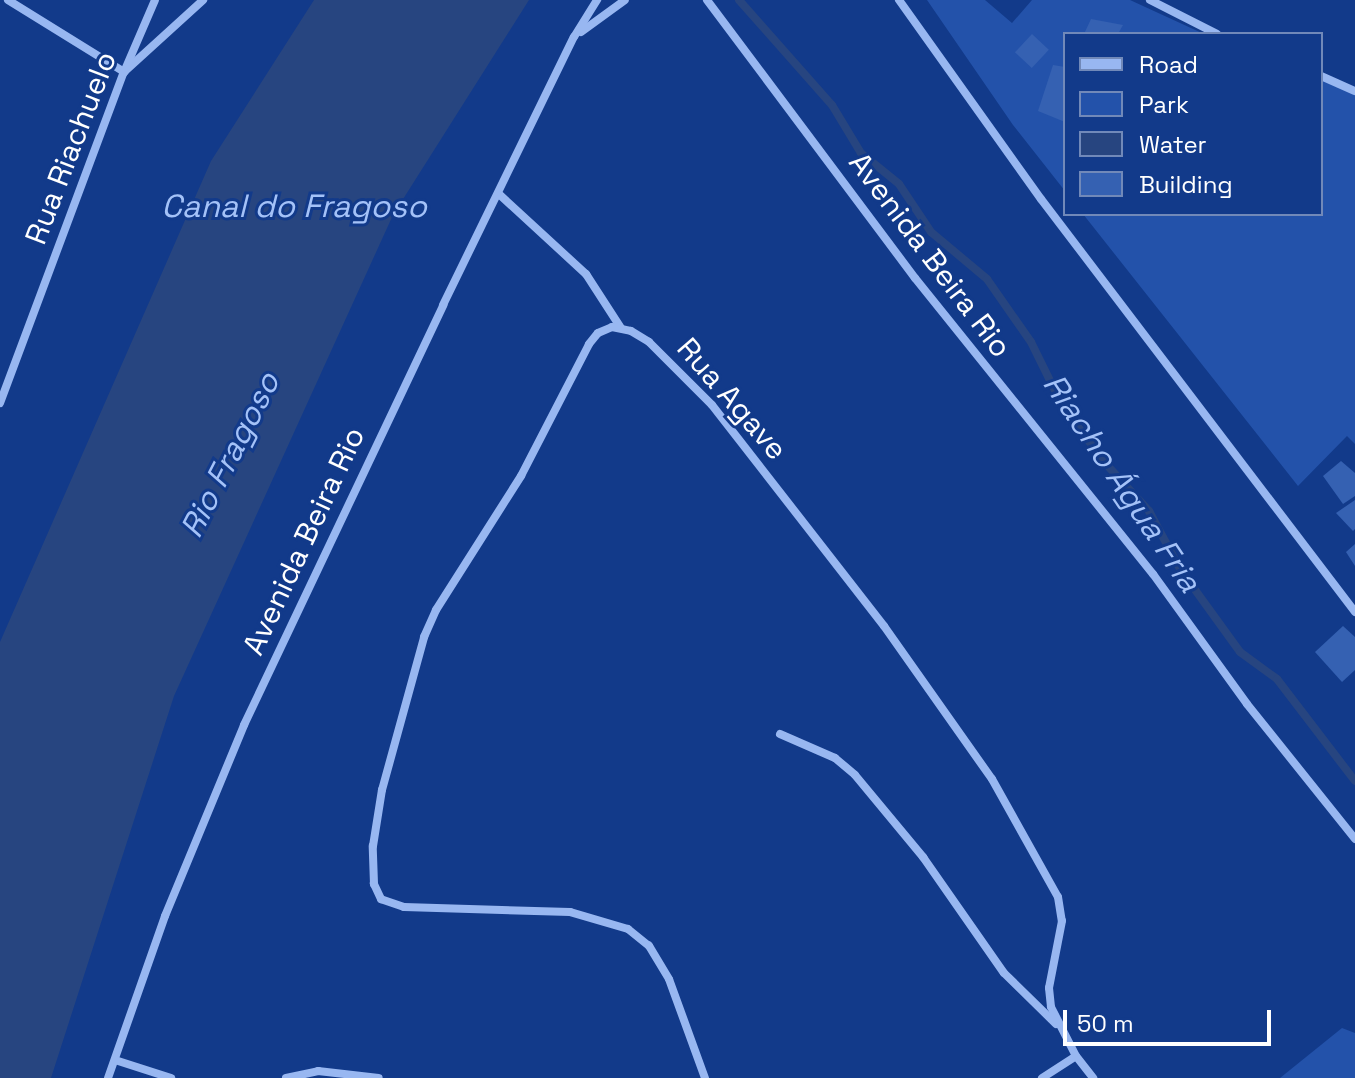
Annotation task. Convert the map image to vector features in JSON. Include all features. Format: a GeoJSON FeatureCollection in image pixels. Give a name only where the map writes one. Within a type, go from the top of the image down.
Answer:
{"type":"FeatureCollection","features":[{"type":"Feature","properties":{"kind":"street"},"geometry":{"type":"LineString","coordinates":[[8,0],[124,72],[203,0]]}},
{"type":"Feature","properties":{"kind":"street","name":"Rua Riachuelo"},"geometry":{"type":"LineString","coordinates":[[0,403],[4,378],[155,0]]}},
{"type":"Feature","properties":{"kind":"street","name":"Avenida Beira Rio"},"geometry":{"type":"LineString","coordinates":[[108,1078],[165,916],[244,725],[350,498],[500,195],[574,37],[597,0]]}},
{"type":"Feature","properties":{"kind":"street","name":"Avenida Beira Rio"},"geometry":{"type":"LineString","coordinates":[[574,37],[625,0]]}},
{"type":"Feature","properties":{"kind":"street","name":"Avenida Beira Rio"},"geometry":{"type":"LineString","coordinates":[[707,0],[915,278],[1153,574],[1247,704],[1355,839]]}},
{"type":"Feature","properties":{"kind":"street"},"geometry":{"type":"LineString","coordinates":[[899,0],[1041,199],[1355,612]]}},
{"type":"Feature","properties":{"kind":"street"},"geometry":{"type":"LineString","coordinates":[[1150,0],[1213,32]]}},
{"type":"Feature","properties":{"kind":"street"},"geometry":{"type":"LineString","coordinates":[[1323,77],[1355,91]]}},
{"type":"Feature","properties":{"kind":"street"},"geometry":{"type":"LineString","coordinates":[[500,195],[586,274],[621,328]]}},
{"type":"Feature","properties":{"kind":"street"},"geometry":{"type":"LineString","coordinates":[[621,328],[606,328],[589,344],[533,454],[450,582],[424,637],[382,790],[372,871],[375,890],[386,902],[439,910],[570,912],[628,929],[649,946],[669,979],[705,1078]]}},
{"type":"Feature","properties":{"kind":"street","name":"Rua Agave"},"geometry":{"type":"LineString","coordinates":[[621,328],[641,337],[670,360],[712,405],[884,626],[992,779],[1058,897],[1061,931],[1050,996],[1054,1017],[1076,1056],[1093,1078]]}},
{"type":"Feature","properties":{"kind":"street"},"geometry":{"type":"LineString","coordinates":[[780,734],[835,758],[855,775],[923,857],[1004,973],[1062,1030]]}},
{"type":"Feature","properties":{"kind":"street"},"geometry":{"type":"LineString","coordinates":[[1042,1078],[1076,1056]]}},
{"type":"Feature","properties":{"kind":"street"},"geometry":{"type":"LineString","coordinates":[[115,1060],[171,1078]]}},
{"type":"Feature","properties":{"kind":"street"},"geometry":{"type":"LineString","coordinates":[[286,1078],[318,1071],[379,1078]]}},
{"type":"Feature","properties":{"kind":"green space"},"geometry":{"type":"Polygon","coordinates":[[[927,0],[985,0],[1012,23],[1032,0],[1130,0],[1200,32],[1063,32],[1063,188],[1013,125],[927,0]]]}},
{"type":"Feature","properties":{"kind":"green space"},"geometry":{"type":"Polygon","coordinates":[[[1323,81],[1355,93],[1355,444],[1347,436],[1298,486],[1085,216],[1323,216],[1323,81]]]}},
{"type":"Feature","properties":{"kind":"green space"},"geometry":{"type":"Polygon","coordinates":[[[1342,1028],[1355,1033],[1355,1078],[1280,1078],[1342,1028]]]}},
{"type":"Feature","properties":{"kind":"water","name":"Canal do Fragoso"},"geometry":{"type":"Polygon","coordinates":[[[314,0],[529,0],[393,215],[174,696],[51,1078],[0,1078],[0,642],[211,161],[314,0]]]}},
{"type":"Feature","properties":{"kind":"building"},"geometry":{"type":"Polygon","coordinates":[[[1091,19],[1123,25],[1119,32],[1085,32],[1091,19]]]}},
{"type":"Feature","properties":{"kind":"building"},"geometry":{"type":"Polygon","coordinates":[[[1032,34],[1049,50],[1032,68],[1015,52],[1032,34]]]}},
{"type":"Feature","properties":{"kind":"building"},"geometry":{"type":"Polygon","coordinates":[[[1053,65],[1063,67],[1063,121],[1038,111],[1053,65]]]}},
{"type":"Feature","properties":{"kind":"building"},"geometry":{"type":"Polygon","coordinates":[[[1341,461],[1355,473],[1355,496],[1343,504],[1323,476],[1341,461]]]}},
{"type":"Feature","properties":{"kind":"building"},"geometry":{"type":"Polygon","coordinates":[[[1355,500],[1355,529],[1353,531],[1336,513],[1355,500]]]}},
{"type":"Feature","properties":{"kind":"building"},"geometry":{"type":"Polygon","coordinates":[[[1355,544],[1355,566],[1346,552],[1355,544]]]}},
{"type":"Feature","properties":{"kind":"building"},"geometry":{"type":"Polygon","coordinates":[[[1343,626],[1355,637],[1355,670],[1342,682],[1315,652],[1343,626]]]}},
{"type":"Feature","properties":{"kind":"waterway","name":"Riacho Água Fria"},"geometry":{"type":"LineString","coordinates":[[739,0],[832,105],[861,153],[899,184],[931,232],[987,279],[1031,342],[1063,407],[1106,464],[1149,511],[1180,569],[1240,652],[1277,679],[1355,781]]}},
{"type":"Feature","properties":{"kind":"water label","name":"Rio Fragoso"},"geometry":{"type":"Point","coordinates":[230,455]}}]}
